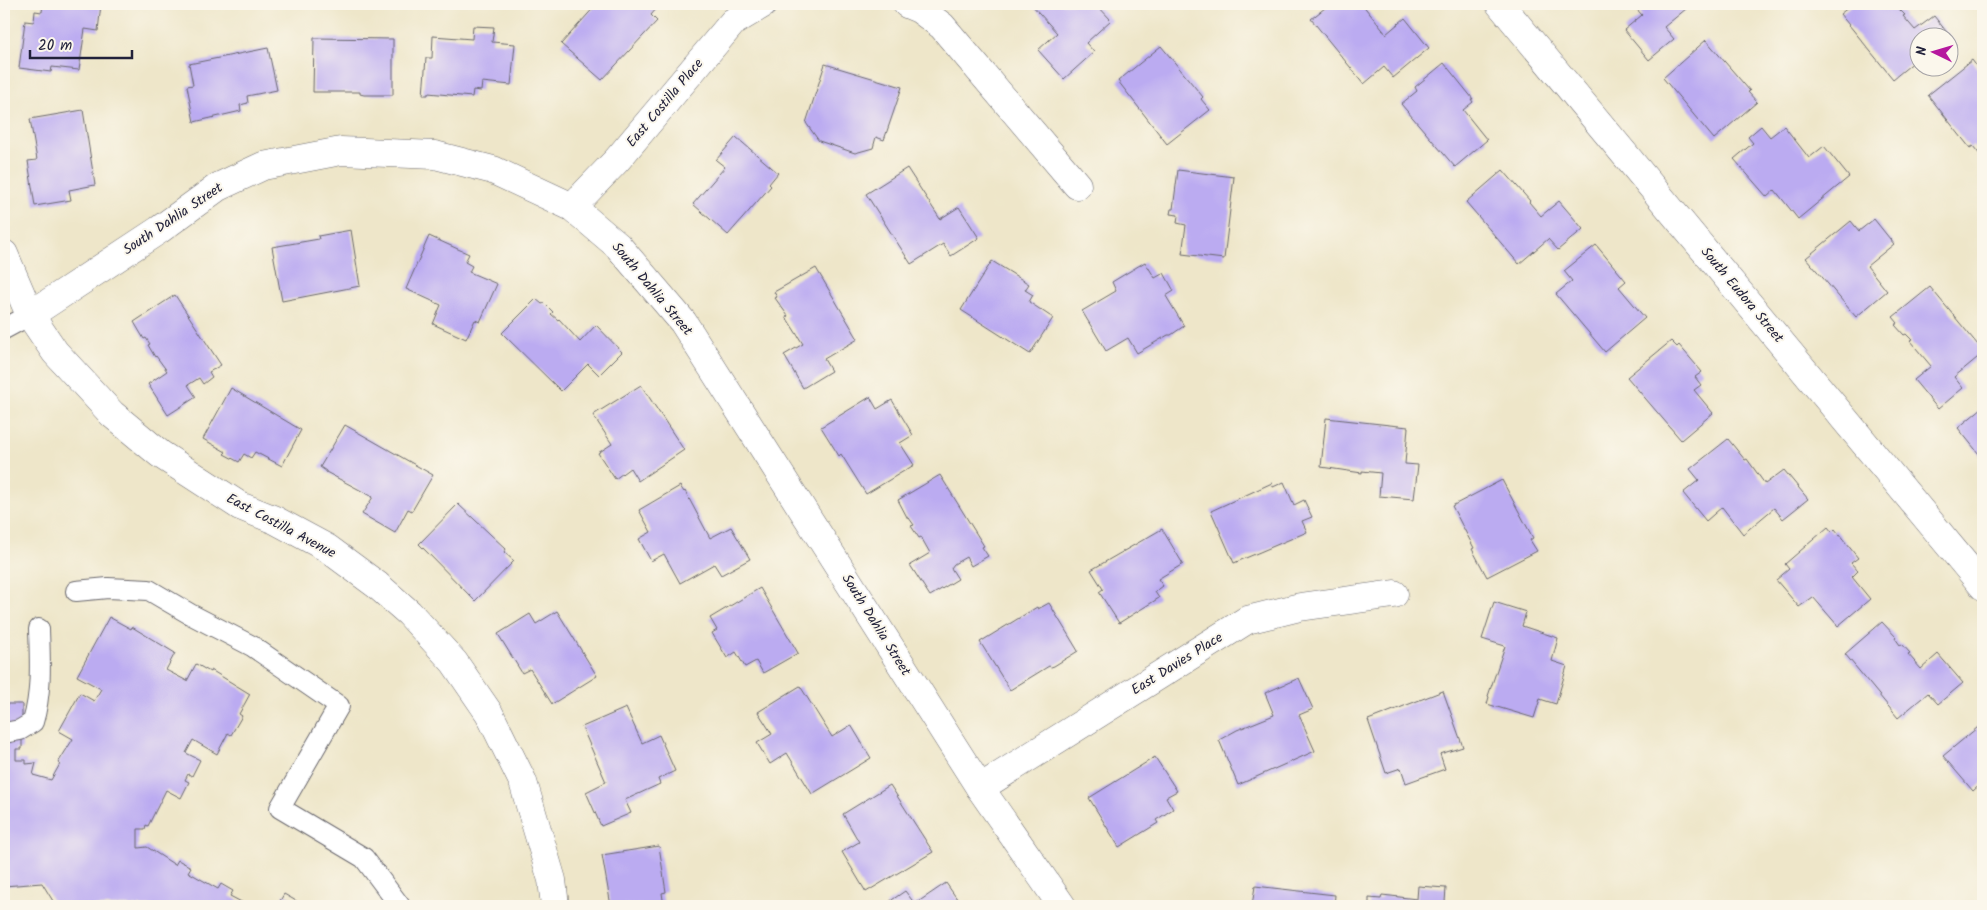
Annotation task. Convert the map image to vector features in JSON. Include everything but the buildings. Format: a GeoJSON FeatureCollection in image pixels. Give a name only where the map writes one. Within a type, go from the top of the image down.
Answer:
{"type":"FeatureCollection","features":[{"type":"Feature","properties":{"kind":"street","name":"East Costilla Place"},"geometry":{"type":"LineString","coordinates":[[572,208],[617,160],[733,22],[763,4]]}},
{"type":"Feature","properties":{"kind":"street"},"geometry":{"type":"LineString","coordinates":[[907,4],[920,10],[942,26],[1077,186]]}},
{"type":"Feature","properties":{"kind":"street","name":"South Eudora Street"},"geometry":{"type":"LineString","coordinates":[[1500,4],[1983,586]]}},
{"type":"Feature","properties":{"kind":"street","name":"South Dahlia Street"},"geometry":{"type":"LineString","coordinates":[[30,315],[159,230],[218,187],[263,166],[341,151],[435,155],[493,170],[572,208],[618,246],[683,322],[980,788],[1062,906]]}},
{"type":"Feature","properties":{"kind":"street","name":"East Costilla Avenue"},"geometry":{"type":"LineString","coordinates":[[4,254],[30,315],[55,352],[112,414],[160,454],[240,506],[275,520],[327,548],[377,585],[409,612],[454,662],[489,713],[523,782],[552,880],[555,906]]}},
{"type":"Feature","properties":{"kind":"street","name":"East Davies Place"},"geometry":{"type":"LineString","coordinates":[[980,788],[1247,620],[1300,608],[1394,594]]}},
{"type":"Feature","properties":{"kind":"lane"},"geometry":{"type":"LineString","coordinates":[[4,329],[30,315]]}},
{"type":"Feature","properties":{"kind":"lane"},"geometry":{"type":"LineString","coordinates":[[76,590],[108,588],[149,590],[190,614],[252,646],[340,706],[280,808],[364,858],[400,906]]}},
{"type":"Feature","properties":{"kind":"lane"},"geometry":{"type":"LineString","coordinates":[[4,733],[20,730],[33,722],[40,693],[39,629]]}}]}
